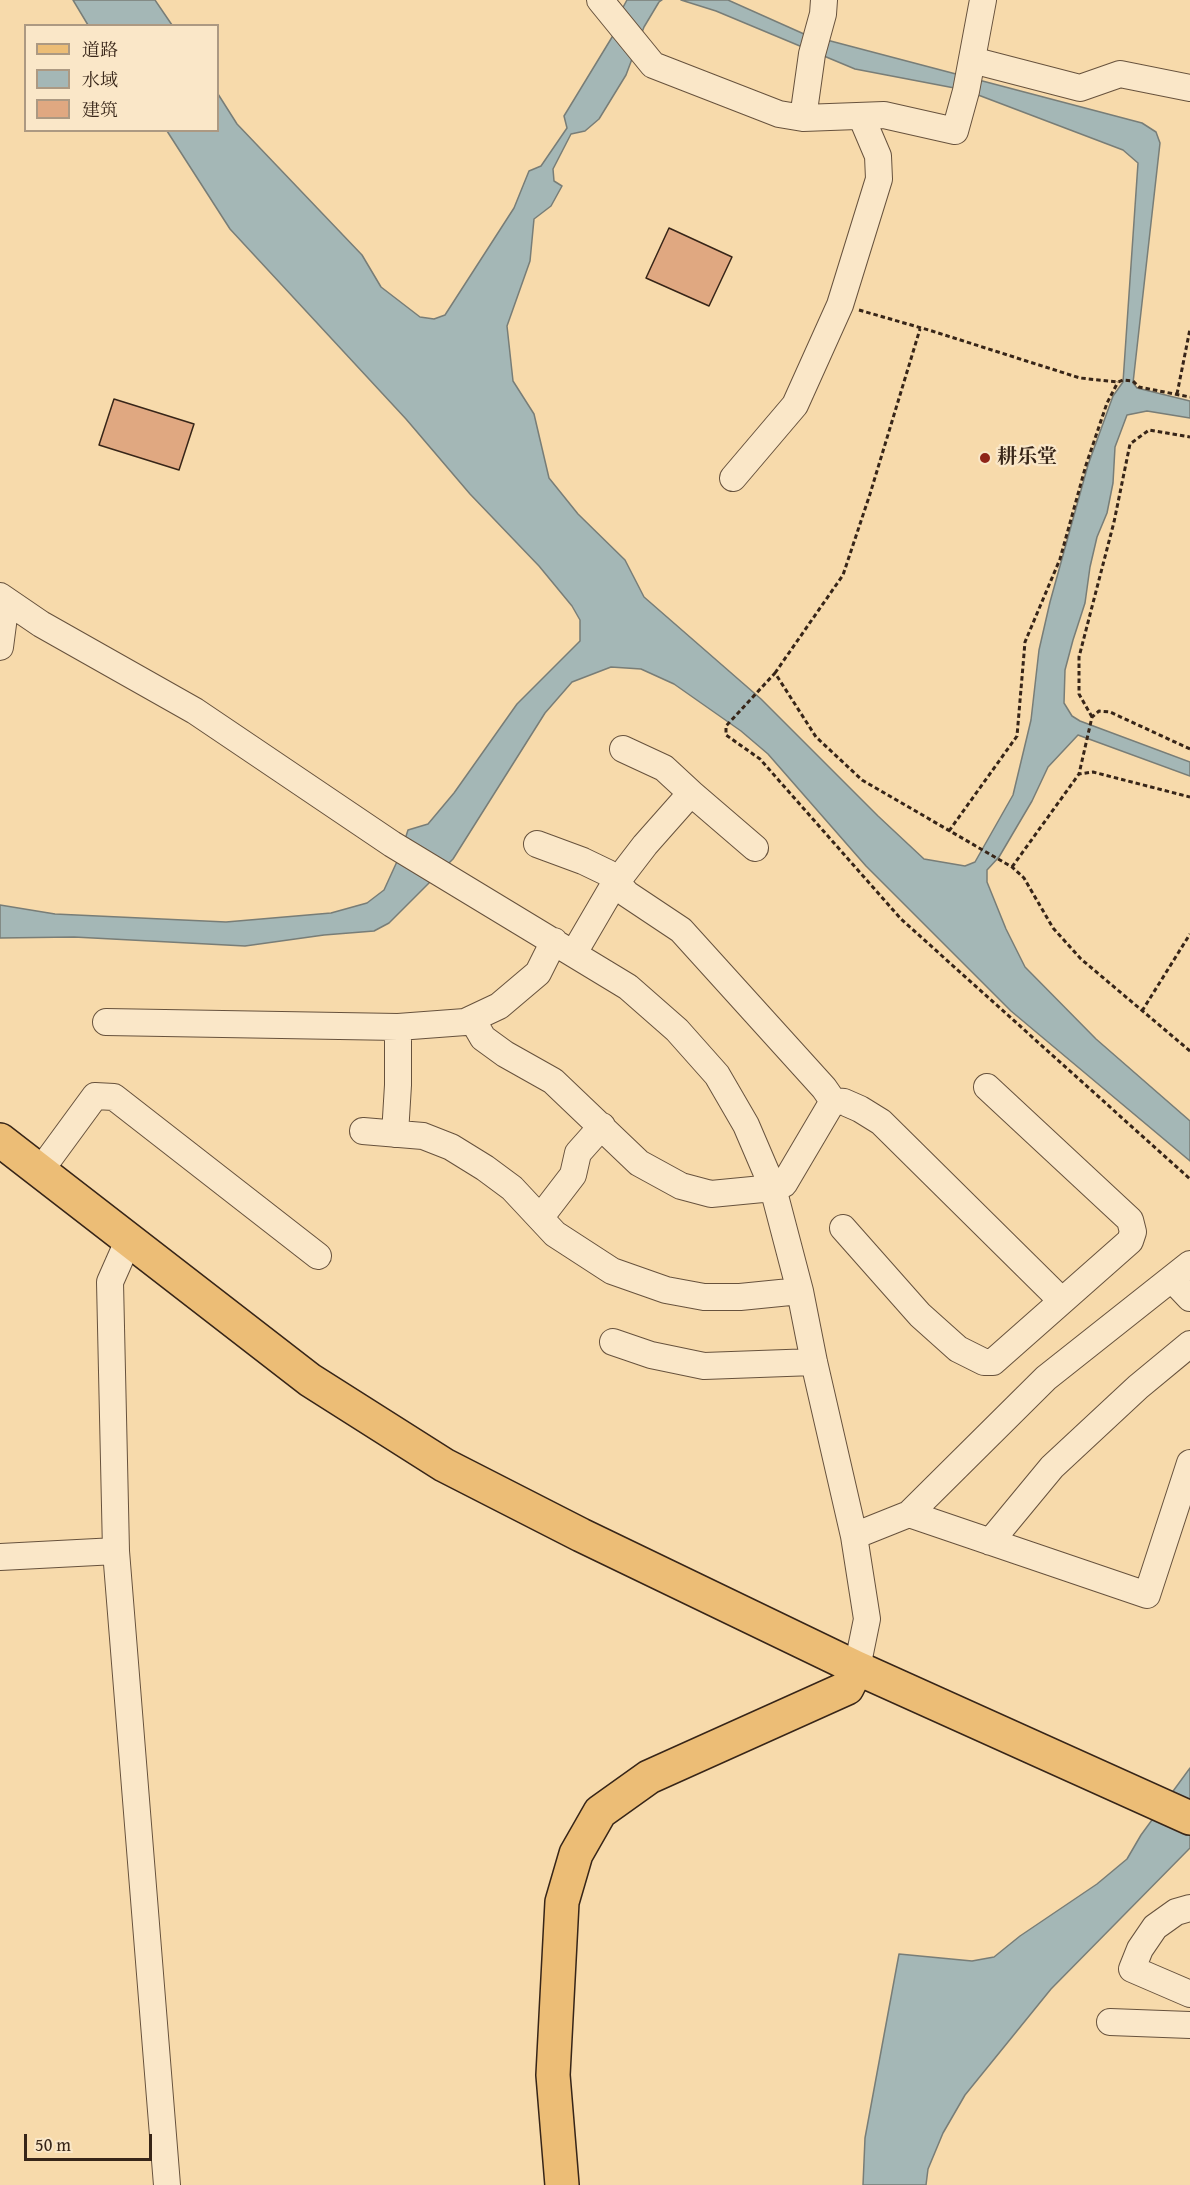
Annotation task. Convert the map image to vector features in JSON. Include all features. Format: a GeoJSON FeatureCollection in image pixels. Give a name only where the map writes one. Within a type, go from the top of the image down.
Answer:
{"type":"FeatureCollection","features":[{"type":"Feature","properties":{"kind":"main road"},"geometry":{"type":"LineString","coordinates":[[0,1140],[310,1380],[444,1465],[581,1535],[857,1668],[1190,1818]]}},
{"type":"Feature","properties":{"kind":"main road"},"geometry":{"type":"LineString","coordinates":[[562,2185],[553,2075],[562,1902],[580,1845],[600,1812],[649,1777],[847,1688],[857,1668]]}},
{"type":"Feature","properties":{"kind":"street"},"geometry":{"type":"LineString","coordinates":[[604,5],[653,64],[779,114],[803,118],[884,115],[955,131],[966,91],[983,0]]}},
{"type":"Feature","properties":{"kind":"street"},"geometry":{"type":"LineString","coordinates":[[803,118],[812,54],[824,7]]}},
{"type":"Feature","properties":{"kind":"street"},"geometry":{"type":"LineString","coordinates":[[972,60],[1080,88],[1120,74],[1190,88]]}},
{"type":"Feature","properties":{"kind":"street"},"geometry":{"type":"LineString","coordinates":[[733,478],[795,405],[840,305],[879,179],[878,156],[861,116]]}},
{"type":"Feature","properties":{"kind":"street"},"geometry":{"type":"LineString","coordinates":[[0,647],[3,599],[41,624],[195,711],[392,844],[628,987],[677,1030],[717,1075],[746,1125],[773,1188],[800,1291],[854,1536],[867,1619],[857,1668]]}},
{"type":"Feature","properties":{"kind":"street"},"geometry":{"type":"LineString","coordinates":[[623,749],[664,768],[755,848]]}},
{"type":"Feature","properties":{"kind":"street"},"geometry":{"type":"LineString","coordinates":[[106,1022],[398,1027],[465,1022],[499,1006],[564,947],[645,845],[691,793]]}},
{"type":"Feature","properties":{"kind":"street"},"geometry":{"type":"LineString","coordinates":[[537,844],[608,873],[627,894],[681,930],[824,1088],[833,1101]]}},
{"type":"Feature","properties":{"kind":"street"},"geometry":{"type":"LineString","coordinates":[[472,1019],[483,1038],[505,1054],[553,1081],[639,1163],[681,1186],[711,1194],[773,1188],[784,1184],[833,1101]]}},
{"type":"Feature","properties":{"kind":"street"},"geometry":{"type":"LineString","coordinates":[[395,1134],[398,1027]]}},
{"type":"Feature","properties":{"kind":"street"},"geometry":{"type":"LineString","coordinates":[[843,1228],[920,1315],[958,1349],[984,1362],[993,1362],[1130,1241],[1133,1232],[1130,1220],[987,1087]]}},
{"type":"Feature","properties":{"kind":"street"},"geometry":{"type":"LineString","coordinates":[[40,1170],[95,1096],[114,1097],[318,1256]]}},
{"type":"Feature","properties":{"kind":"street"},"geometry":{"type":"LineString","coordinates":[[833,1101],[844,1102],[881,1122],[1061,1300]]}},
{"type":"Feature","properties":{"kind":"street"},"geometry":{"type":"LineString","coordinates":[[540,1218],[573,1175],[578,1153],[602,1126]]}},
{"type":"Feature","properties":{"kind":"street"},"geometry":{"type":"LineString","coordinates":[[363,1131],[423,1136],[451,1147],[512,1188],[555,1234],[612,1271],[666,1290],[704,1297],[740,1298],[800,1291]]}},
{"type":"Feature","properties":{"kind":"street"},"geometry":{"type":"LineString","coordinates":[[129,1239],[110,1282],[116,1551],[167,2185]]}},
{"type":"Feature","properties":{"kind":"street"},"geometry":{"type":"LineString","coordinates":[[854,1536],[909,1514],[1046,1378],[1181,1272],[1190,1298]]}},
{"type":"Feature","properties":{"kind":"street"},"geometry":{"type":"LineString","coordinates":[[613,1342],[651,1355],[704,1366],[814,1362]]}},
{"type":"Feature","properties":{"kind":"street"},"geometry":{"type":"LineString","coordinates":[[990,1542],[1052,1467],[1138,1387],[1185,1353]]}},
{"type":"Feature","properties":{"kind":"street"},"geometry":{"type":"LineString","coordinates":[[909,1514],[1147,1595],[1190,1463]]}},
{"type":"Feature","properties":{"kind":"street"},"geometry":{"type":"LineString","coordinates":[[0,1557],[116,1551]]}},
{"type":"Feature","properties":{"kind":"street"},"geometry":{"type":"LineString","coordinates":[[1190,1908],[1176,1912],[1155,1927],[1140,1949],[1132,1969],[1190,1994]]}},
{"type":"Feature","properties":{"kind":"street"},"geometry":{"type":"LineString","coordinates":[[1110,2022],[1190,2025]]}},
{"type":"Feature","properties":{"kind":"path"},"geometry":{"type":"LineString","coordinates":[[840,305],[1080,378],[1118,382],[1133,381],[1139,387],[1190,397]]}},
{"type":"Feature","properties":{"kind":"path"},"geometry":{"type":"LineString","coordinates":[[920,329],[843,575],[776,673],[726,726],[726,735],[760,759],[901,919],[1190,1179]]}},
{"type":"Feature","properties":{"kind":"path"},"geometry":{"type":"LineString","coordinates":[[1177,394],[1190,329]]}},
{"type":"Feature","properties":{"kind":"path"},"geometry":{"type":"LineString","coordinates":[[948,831],[1017,736],[1025,642],[1060,559],[1086,465],[1107,403],[1118,382]]}},
{"type":"Feature","properties":{"kind":"path"},"geometry":{"type":"LineString","coordinates":[[1092,717],[1078,694],[1078,657],[1114,522],[1130,444],[1149,430],[1190,437]]}},
{"type":"Feature","properties":{"kind":"path"},"geometry":{"type":"LineString","coordinates":[[776,673],[816,737],[862,780],[1012,867],[1024,878],[1053,928],[1081,959],[1190,1051]]}},
{"type":"Feature","properties":{"kind":"path"},"geometry":{"type":"LineString","coordinates":[[1012,867],[1078,774],[1092,717],[1099,711],[1110,712],[1190,749]]}},
{"type":"Feature","properties":{"kind":"path"},"geometry":{"type":"LineString","coordinates":[[1078,774],[1093,772],[1190,797]]}},
{"type":"Feature","properties":{"kind":"path"},"geometry":{"type":"LineString","coordinates":[[1142,1011],[1190,934]]}},
{"type":"Feature","properties":{"kind":"water"},"geometry":{"type":"Polygon","coordinates":[[[73,0],[155,0],[171,24],[87,24],[73,0]]]}},
{"type":"Feature","properties":{"kind":"water"},"geometry":{"type":"Polygon","coordinates":[[[627,0],[662,0],[644,27],[626,75],[599,119],[585,131],[571,134],[553,169],[554,181],[562,186],[551,206],[534,219],[530,261],[507,326],[513,381],[534,414],[549,478],[578,514],[625,560],[644,597],[761,699],[924,859],[965,866],[975,862],[1013,795],[1031,720],[1039,650],[1050,602],[1088,465],[1113,396],[1123,382],[1138,163],[1123,150],[965,90],[855,69],[716,11],[681,0],[728,0],[804,34],[1142,123],[1156,132],[1160,143],[1133,383],[1137,388],[1190,401],[1190,418],[1147,411],[1127,415],[1115,447],[1113,483],[1107,513],[1097,537],[1085,603],[1065,670],[1064,703],[1072,716],[1080,721],[1190,762],[1190,776],[1078,735],[1048,767],[1032,801],[999,857],[987,870],[987,882],[1006,929],[1025,967],[1096,1039],[1190,1121],[1190,1161],[1011,1011],[866,866],[768,754],[741,731],[674,684],[641,669],[611,667],[572,682],[545,713],[453,859],[389,923],[374,931],[324,935],[245,946],[74,937],[0,938],[0,905],[55,914],[226,922],[331,913],[367,903],[384,890],[400,855],[408,830],[428,824],[454,793],[517,704],[580,641],[580,620],[572,606],[539,566],[470,494],[406,419],[230,229],[168,132],[219,132],[219,96],[237,124],[362,255],[381,287],[420,317],[434,319],[445,315],[514,208],[529,171],[541,166],[567,128],[564,116],[617,29],[615,22],[627,0]]]}},
{"type":"Feature","properties":{"kind":"water"},"geometry":{"type":"Polygon","coordinates":[[[1190,1768],[1190,1848],[1051,1989],[965,2095],[943,2133],[928,2169],[926,2185],[863,2185],[865,2138],[899,1954],[972,1961],[994,1957],[1020,1936],[1097,1884],[1127,1859],[1141,1835],[1190,1768]]]}},
{"type":"Feature","properties":{"kind":"building"},"geometry":{"type":"Polygon","coordinates":[[[669,228],[732,257],[709,306],[646,278],[669,228]]]}},
{"type":"Feature","properties":{"kind":"building"},"geometry":{"type":"Polygon","coordinates":[[[114,399],[194,424],[179,470],[99,445],[114,399]]]}},
{"type":"Feature","properties":{"kind":"place","name":"耕乐堂"},"geometry":{"type":"Point","coordinates":[985,458]}}]}
